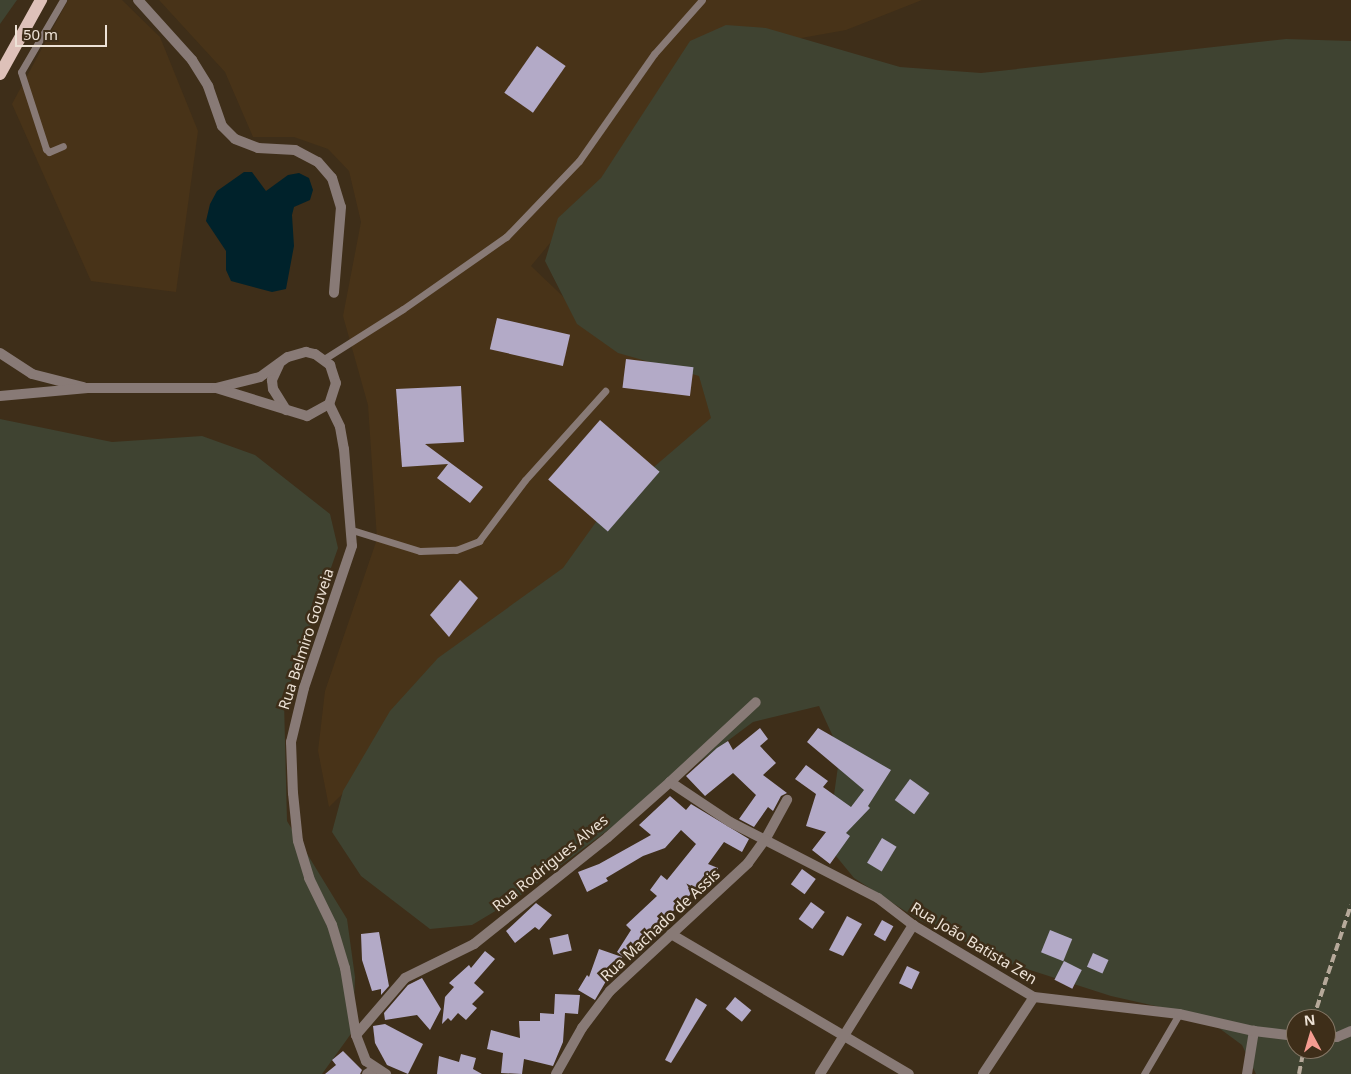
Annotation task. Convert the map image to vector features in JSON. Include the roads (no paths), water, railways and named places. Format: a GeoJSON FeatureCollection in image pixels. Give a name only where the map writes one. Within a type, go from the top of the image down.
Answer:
{"type":"FeatureCollection","features":[{"type":"Feature","properties":{"kind":"main road"},"geometry":{"type":"LineString","coordinates":[[0,74],[41,0]]}},
{"type":"Feature","properties":{"kind":"street"},"geometry":{"type":"LineString","coordinates":[[138,0],[192,60],[208,86],[222,126],[235,139],[258,148],[295,150],[318,162],[332,178],[341,207],[334,293]]}},
{"type":"Feature","properties":{"kind":"street"},"geometry":{"type":"LineString","coordinates":[[0,396],[88,388],[216,388],[260,377],[288,356],[306,352],[324,359],[330,365],[336,384],[329,404],[307,416],[288,412],[216,388]]}},
{"type":"Feature","properties":{"kind":"street"},"geometry":{"type":"LineString","coordinates":[[0,353],[32,374],[88,388]]}},
{"type":"Feature","properties":{"kind":"street"},"geometry":{"type":"LineString","coordinates":[[280,363],[272,380],[272,389],[281,406],[288,412]]}},
{"type":"Feature","properties":{"kind":"street","name":"Rua Belmiro Gouveia"},"geometry":{"type":"LineString","coordinates":[[329,404],[340,427],[352,530],[352,546],[304,688],[291,742],[298,841],[309,878],[332,925],[340,951],[352,1002],[356,1035],[371,1071],[386,1074]]}},
{"type":"Feature","properties":{"kind":"street","name":"Rua Rodrigues Alves"},"geometry":{"type":"LineString","coordinates":[[356,1035],[405,978],[474,944],[608,837],[756,702]]}},
{"type":"Feature","properties":{"kind":"street","name":"Rua João Batista Zen"},"geometry":{"type":"LineString","coordinates":[[670,782],[765,840],[878,898],[913,925],[1034,997],[1179,1014],[1254,1031],[1286,1035]]}},
{"type":"Feature","properties":{"kind":"street","name":"Rua Machado de Assis"},"geometry":{"type":"LineString","coordinates":[[556,1074],[582,1028],[610,991],[748,864],[765,840],[787,800]]}},
{"type":"Feature","properties":{"kind":"street"},"geometry":{"type":"LineString","coordinates":[[820,1074],[913,925]]}},
{"type":"Feature","properties":{"kind":"street"},"geometry":{"type":"LineString","coordinates":[[671,934],[909,1074]]}},
{"type":"Feature","properties":{"kind":"street"},"geometry":{"type":"LineString","coordinates":[[983,1074],[1034,997]]}},
{"type":"Feature","properties":{"kind":"street"},"geometry":{"type":"LineString","coordinates":[[1247,1074],[1254,1031]]}},
{"type":"Feature","properties":{"kind":"street"},"geometry":{"type":"LineString","coordinates":[[1336,1037],[1351,1031]]}},
{"type":"Feature","properties":{"kind":"lane"},"geometry":{"type":"LineString","coordinates":[[63,0],[20,72],[46,149],[49,152],[63,146]]}},
{"type":"Feature","properties":{"kind":"lane"},"geometry":{"type":"LineString","coordinates":[[324,359],[403,309],[506,237],[579,161],[654,54],[702,0]]}},
{"type":"Feature","properties":{"kind":"lane"},"geometry":{"type":"LineString","coordinates":[[352,530],[420,551],[456,550],[479,541],[525,480],[605,391]]}},
{"type":"Feature","properties":{"kind":"lane"},"geometry":{"type":"LineString","coordinates":[[1144,1074],[1179,1014]]}},
{"type":"Feature","properties":{"kind":"water"},"geometry":{"type":"Polygon","coordinates":[[[244,172],[252,172],[266,191],[288,175],[299,173],[309,178],[313,190],[310,200],[294,207],[292,215],[294,246],[286,289],[272,292],[231,281],[226,270],[226,251],[206,221],[210,204],[217,191],[244,172]]]}},
{"type":"Feature","properties":{"kind":"railway"},"geometry":{"type":"LineString","coordinates":[[1316,1009],[1351,905]]}},
{"type":"Feature","properties":{"kind":"railway"},"geometry":{"type":"LineString","coordinates":[[1299,1074],[1302,1059]]}}]}
